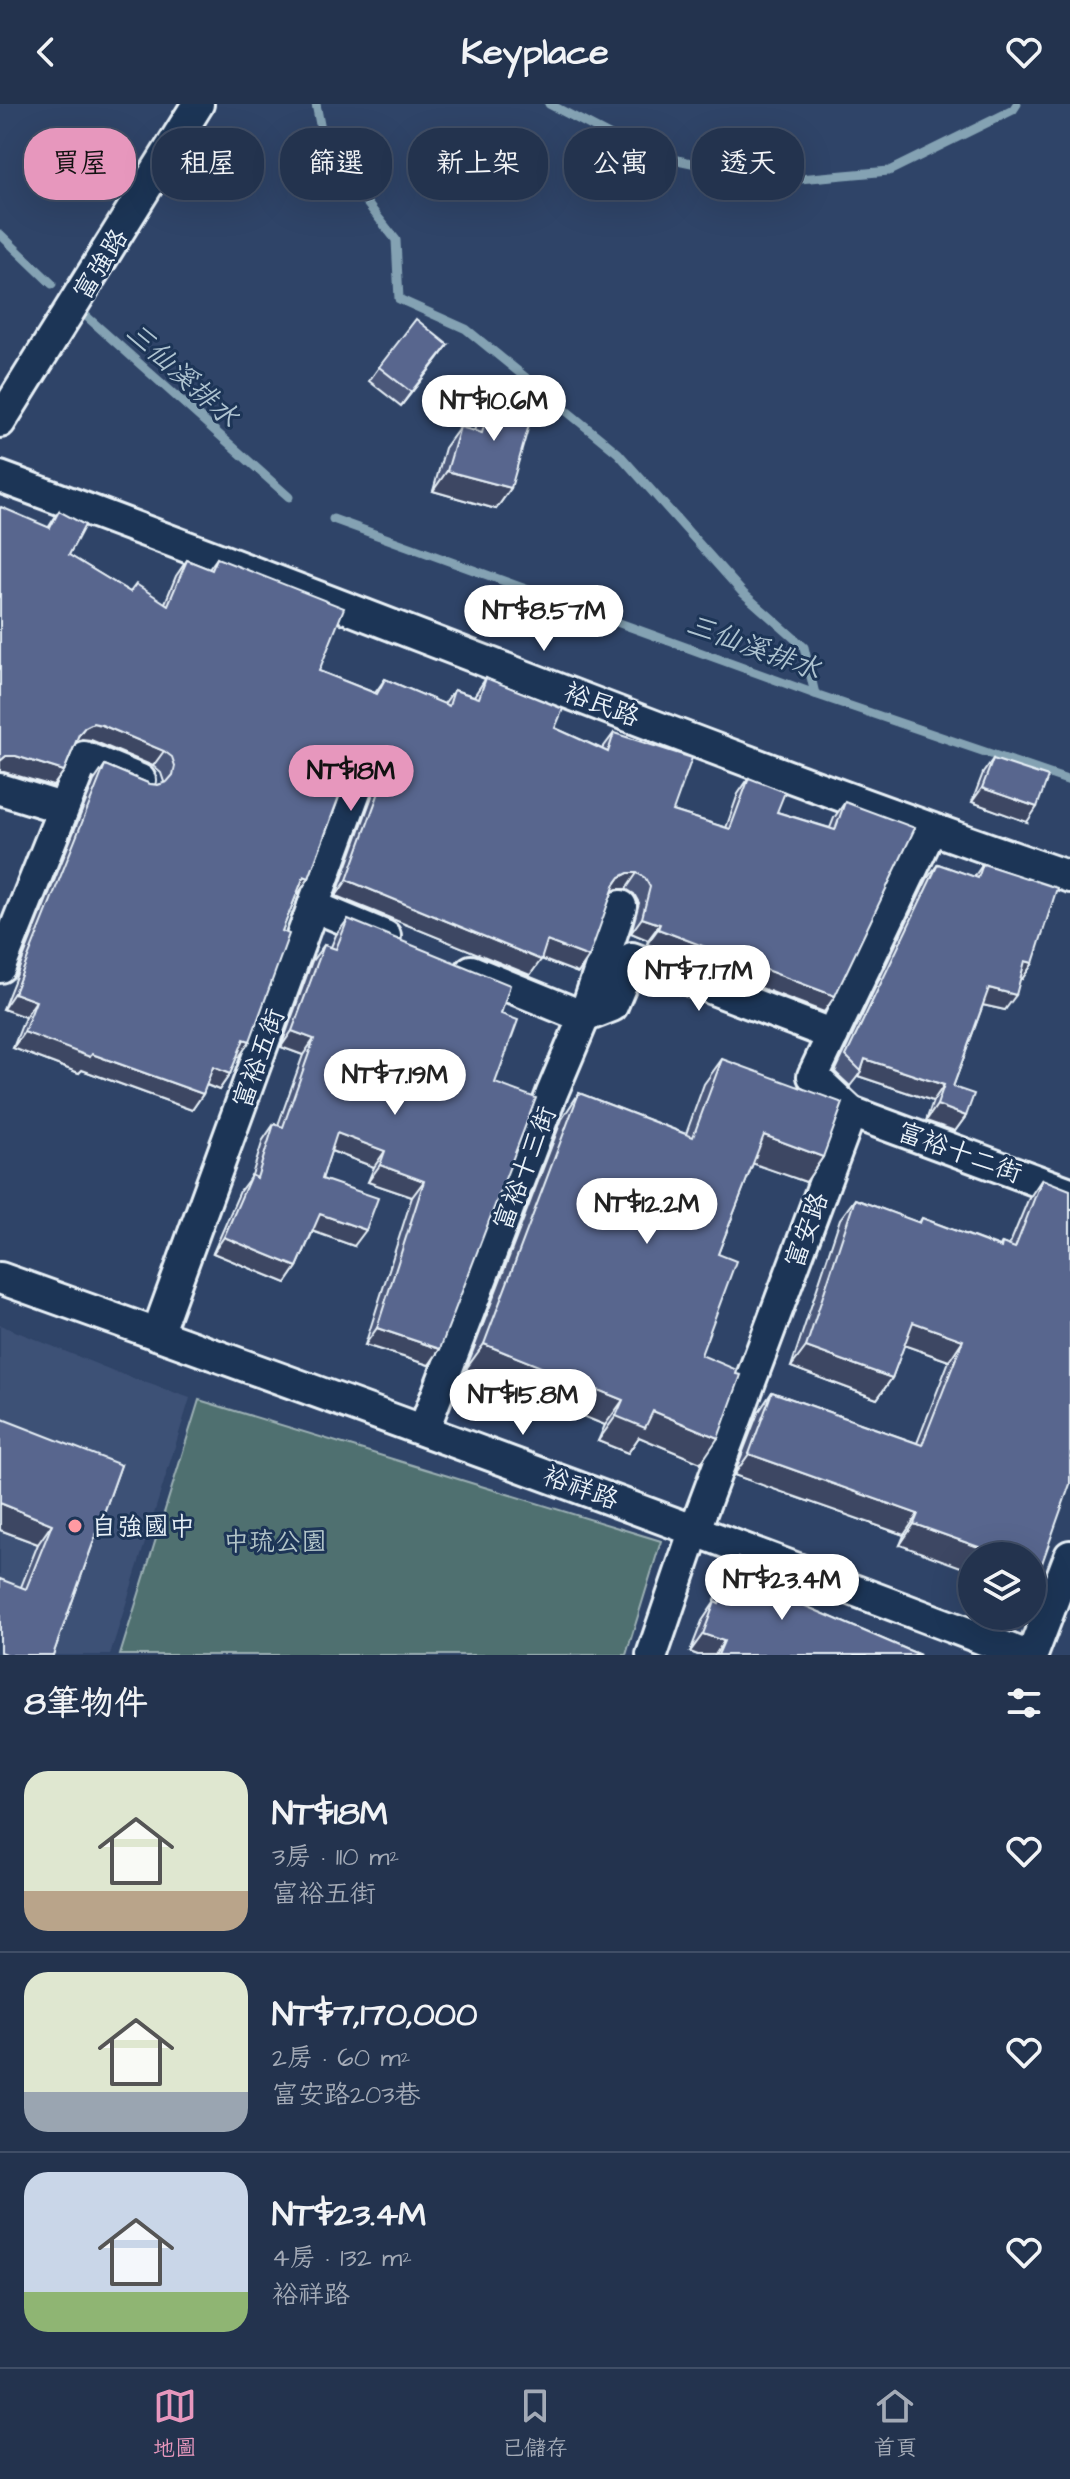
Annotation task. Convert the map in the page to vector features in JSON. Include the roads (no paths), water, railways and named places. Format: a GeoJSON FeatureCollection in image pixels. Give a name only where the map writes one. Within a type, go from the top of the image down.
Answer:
{"type":"FeatureCollection","features":[{"type":"Feature","properties":{"kind":"street","name":"富強路"},"geometry":{"type":"LineString","coordinates":[[0,422],[198,104]]}},
{"type":"Feature","properties":{"kind":"street","name":"裕民路"},"geometry":{"type":"LineString","coordinates":[[0,477],[931,829],[1070,877]]}},
{"type":"Feature","properties":{"kind":"street"},"geometry":{"type":"LineString","coordinates":[[0,967],[84,757],[146,783]]}},
{"type":"Feature","properties":{"kind":"street","name":"富裕五街"},"geometry":{"type":"LineString","coordinates":[[157,1334],[358,783]]}},
{"type":"Feature","properties":{"kind":"street"},"geometry":{"type":"LineString","coordinates":[[0,789],[62,808]]}},
{"type":"Feature","properties":{"kind":"street"},"geometry":{"type":"LineString","coordinates":[[851,1112],[813,1076],[931,829]]}},
{"type":"Feature","properties":{"kind":"street"},"geometry":{"type":"LineString","coordinates":[[313,906],[413,947]]}},
{"type":"Feature","properties":{"kind":"street","name":"富裕十三街"},"geometry":{"type":"LineString","coordinates":[[424,1429],[584,1017],[621,906]]}},
{"type":"Feature","properties":{"kind":"street"},"geometry":{"type":"LineString","coordinates":[[442,959],[584,1017],[612,1006],[632,958],[833,1035]]}},
{"type":"Feature","properties":{"kind":"street","name":"富裕十二街"},"geometry":{"type":"LineString","coordinates":[[851,1112],[1070,1193]]}},
{"type":"Feature","properties":{"kind":"street","name":"富安路"},"geometry":{"type":"LineString","coordinates":[[652,1655],[695,1529],[851,1112]]}},
{"type":"Feature","properties":{"kind":"street","name":"裕祥路"},"geometry":{"type":"LineString","coordinates":[[0,1278],[424,1429],[1025,1655]]}},
{"type":"Feature","properties":{"kind":"street"},"geometry":{"type":"LineString","coordinates":[[1032,1655],[1070,1556]]}},
{"type":"Feature","properties":{"kind":"waterway"},"geometry":{"type":"LineString","coordinates":[[316,104],[325,150],[396,240],[399,299],[466,329],[618,453],[743,593],[804,647],[815,694]]}},
{"type":"Feature","properties":{"kind":"waterway"},"geometry":{"type":"LineString","coordinates":[[549,104],[644,153],[777,181],[889,171],[1013,110],[1017,104]]}},
{"type":"Feature","properties":{"kind":"waterway","name":"三仙溪排水"},"geometry":{"type":"LineString","coordinates":[[0,234],[52,284]]}},
{"type":"Feature","properties":{"kind":"waterway","name":"三仙溪排水"},"geometry":{"type":"LineString","coordinates":[[85,315],[289,497]]}},
{"type":"Feature","properties":{"kind":"waterway","name":"三仙溪排水"},"geometry":{"type":"LineString","coordinates":[[333,519],[815,694],[1070,781]]}},
{"type":"Feature","properties":{"kind":"place","name":"自強國中"},"geometry":{"type":"Point","coordinates":[75,1526]}},
{"type":"Feature","properties":{"kind":"park label","name":"中琉公園"},"geometry":{"type":"Point","coordinates":[275,1541]}}]}
